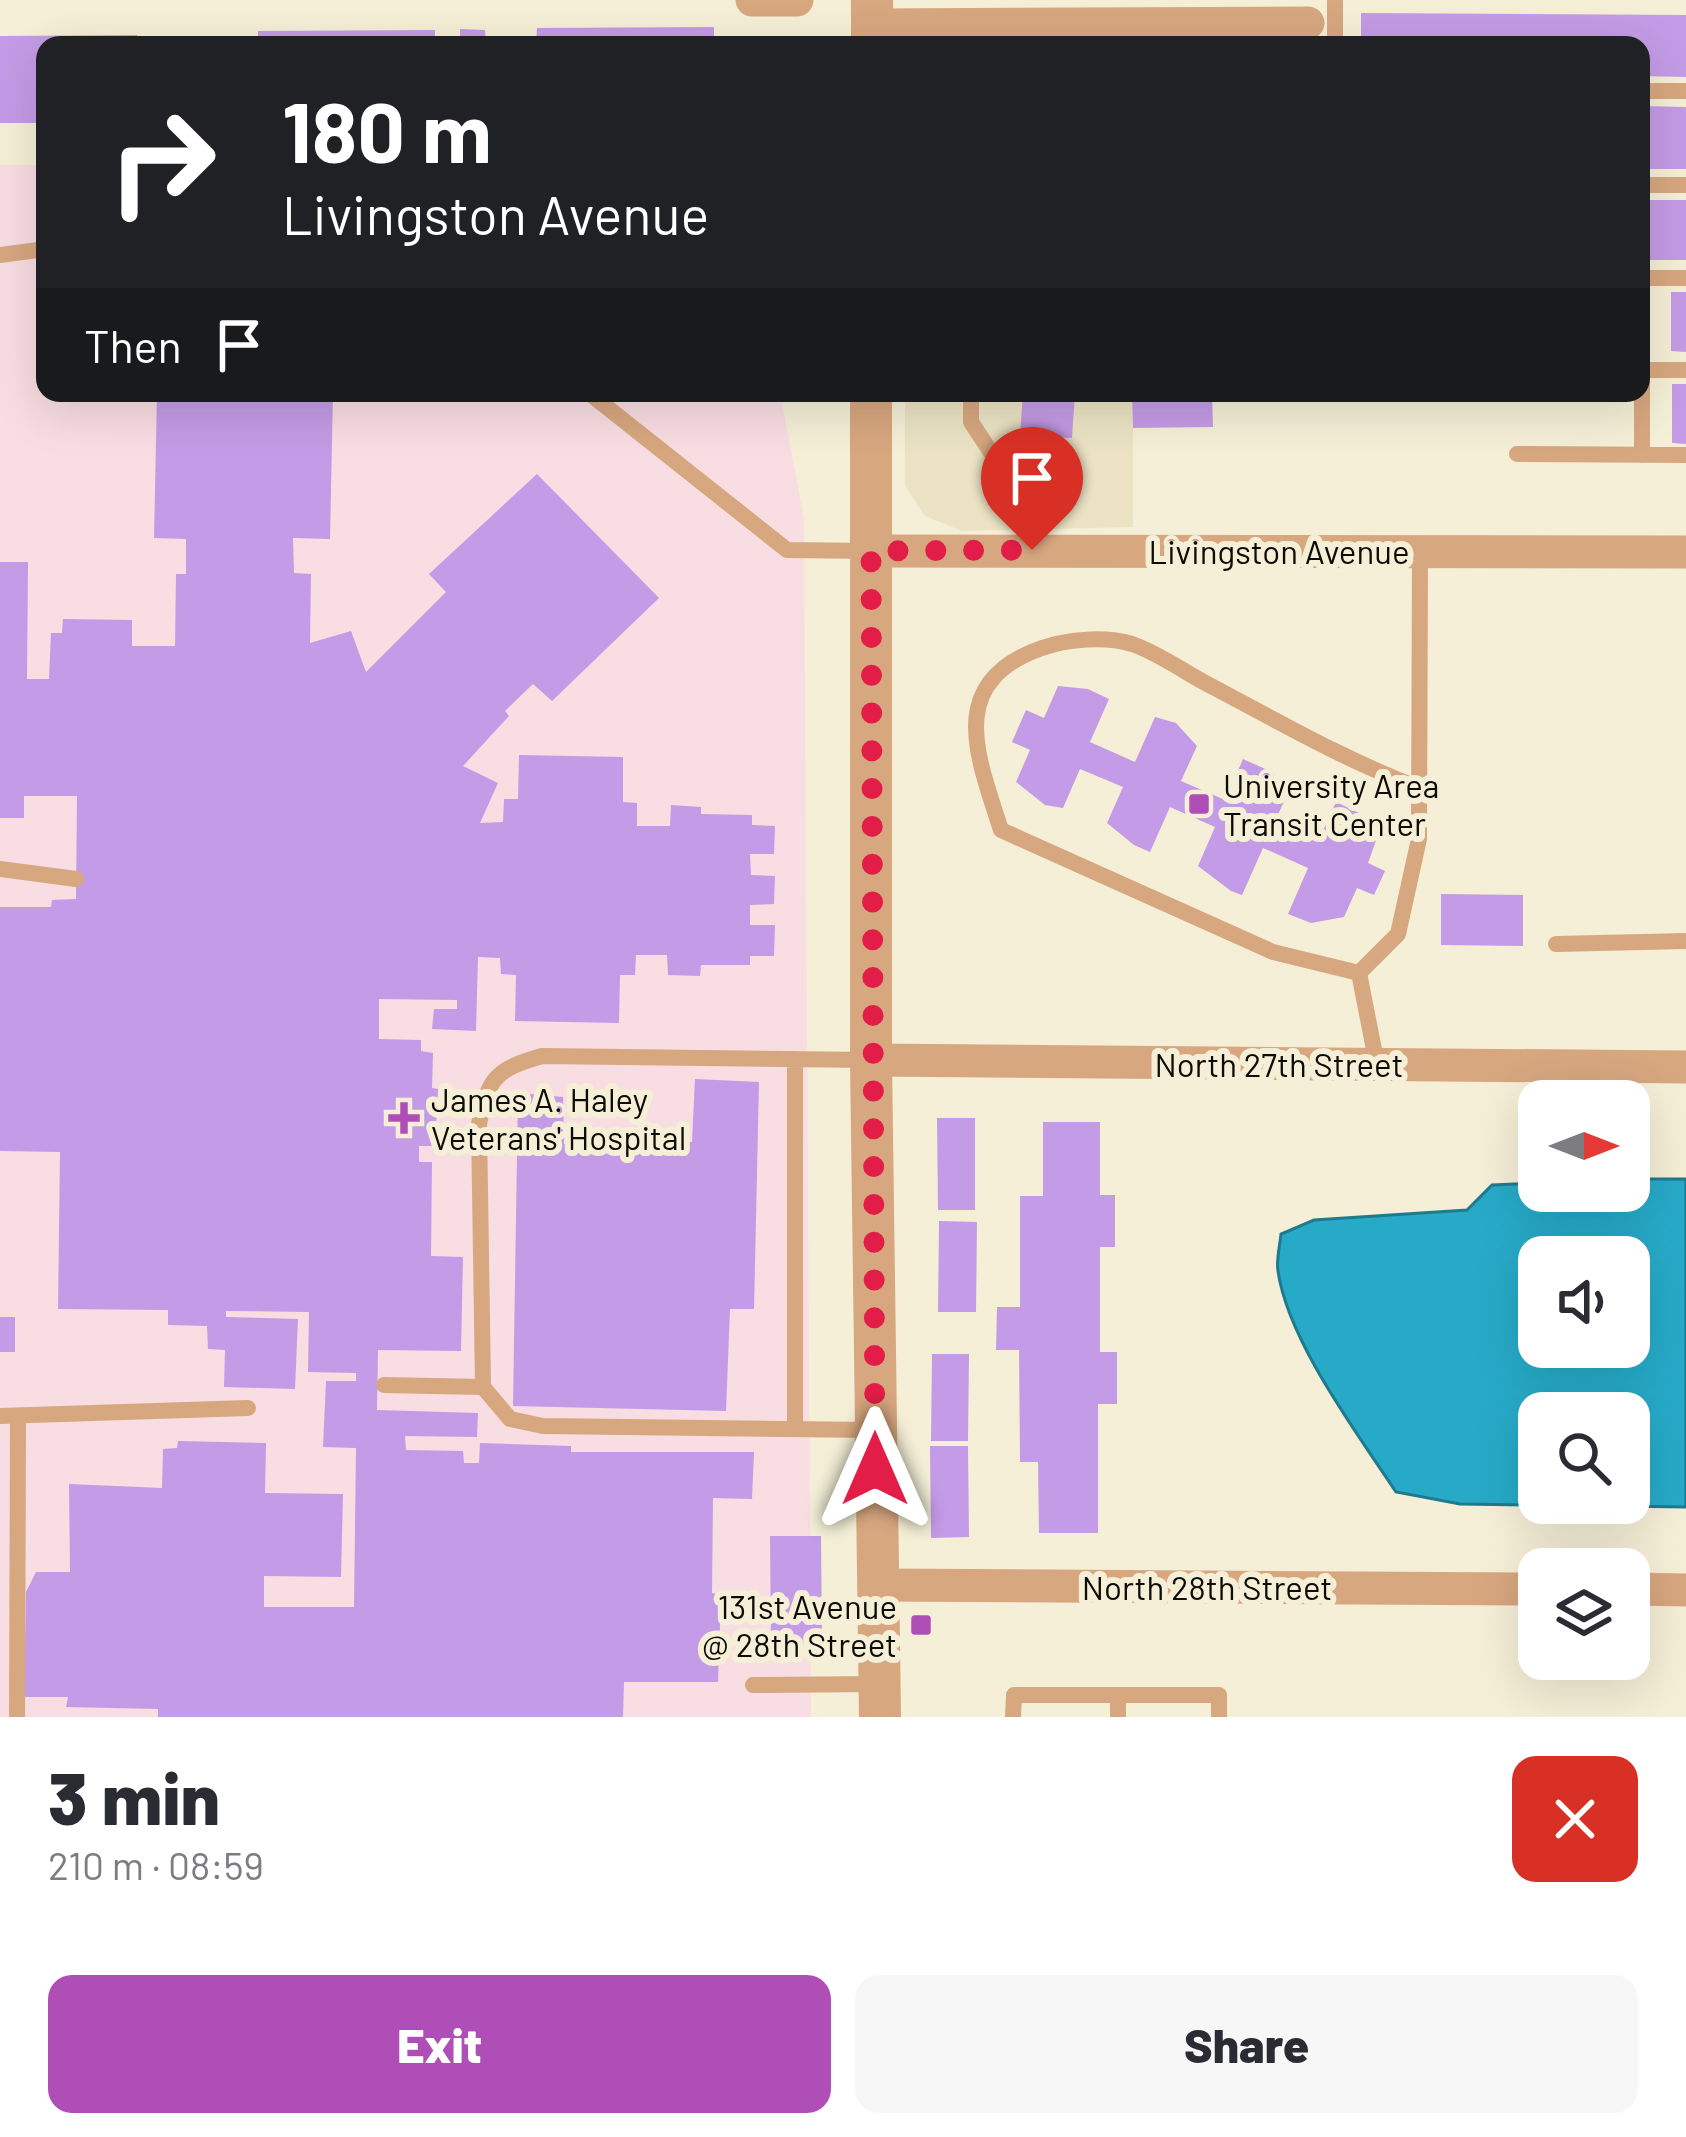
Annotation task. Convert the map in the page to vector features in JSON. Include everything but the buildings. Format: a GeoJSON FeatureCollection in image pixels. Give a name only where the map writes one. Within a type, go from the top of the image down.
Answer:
{"type":"FeatureCollection","features":[{"type":"Feature","properties":{"kind":"street"},"geometry":{"type":"LineString","coordinates":[[752,0],[796,0]]}},
{"type":"Feature","properties":{"kind":"street"},"geometry":{"type":"LineString","coordinates":[[872,24],[1307,23]]}},
{"type":"Feature","properties":{"kind":"street"},"geometry":{"type":"LineString","coordinates":[[871,402],[871,1060],[880,1701]]}},
{"type":"Feature","properties":{"kind":"street","name":"Livingston Avenue"},"geometry":{"type":"LineString","coordinates":[[871,551],[1686,552]]}},
{"type":"Feature","properties":{"kind":"street","name":"North 27th Street"},"geometry":{"type":"LineString","coordinates":[[871,1060],[1686,1067]]}},
{"type":"Feature","properties":{"kind":"street","name":"North 28th Street"},"geometry":{"type":"LineString","coordinates":[[876,1585],[1518,1589]]}},
{"type":"Feature","properties":{"kind":"street"},"geometry":{"type":"LineString","coordinates":[[1650,1589],[1686,1590]]}},
{"type":"Feature","properties":{"kind":"lane"},"geometry":{"type":"LineString","coordinates":[[1335,0],[1335,36]]}},
{"type":"Feature","properties":{"kind":"lane"},"geometry":{"type":"LineString","coordinates":[[1650,91],[1686,91]]}},
{"type":"Feature","properties":{"kind":"lane"},"geometry":{"type":"LineString","coordinates":[[1650,185],[1686,184]]}},
{"type":"Feature","properties":{"kind":"lane"},"geometry":{"type":"LineString","coordinates":[[0,255],[36,250]]}},
{"type":"Feature","properties":{"kind":"lane"},"geometry":{"type":"LineString","coordinates":[[1650,278],[1686,278]]}},
{"type":"Feature","properties":{"kind":"lane"},"geometry":{"type":"LineString","coordinates":[[1650,370],[1686,370]]}},
{"type":"Feature","properties":{"kind":"lane"},"geometry":{"type":"LineString","coordinates":[[600,402],[787,550],[871,551]]}},
{"type":"Feature","properties":{"kind":"lane"},"geometry":{"type":"LineString","coordinates":[[971,402],[971,422],[1030,513],[1032,550]]}},
{"type":"Feature","properties":{"kind":"lane"},"geometry":{"type":"LineString","coordinates":[[1642,402],[1642,454]]}},
{"type":"Feature","properties":{"kind":"lane"},"geometry":{"type":"LineString","coordinates":[[1517,454],[1686,455]]}},
{"type":"Feature","properties":{"kind":"lane"},"geometry":{"type":"LineString","coordinates":[[1359,973],[1398,934],[1419,839],[1420,553]]}},
{"type":"Feature","properties":{"kind":"lane"},"geometry":{"type":"LineString","coordinates":[[1359,973],[1273,952],[1001,830],[979,761],[975,713],[986,683],[1013,658],[1065,640],[1130,644],[1359,765],[1419,788]]}},
{"type":"Feature","properties":{"kind":"lane"},"geometry":{"type":"LineString","coordinates":[[0,869],[76,879]]}},
{"type":"Feature","properties":{"kind":"lane"},"geometry":{"type":"LineString","coordinates":[[1556,944],[1686,941]]}},
{"type":"Feature","properties":{"kind":"lane"},"geometry":{"type":"LineString","coordinates":[[1359,973],[1377,1065]]}},
{"type":"Feature","properties":{"kind":"lane"},"geometry":{"type":"LineString","coordinates":[[871,1060],[542,1056],[504,1067],[485,1093],[479,1124],[483,1387],[510,1419],[543,1426],[874,1430]]}},
{"type":"Feature","properties":{"kind":"lane"},"geometry":{"type":"LineString","coordinates":[[795,1059],[795,1429]]}},
{"type":"Feature","properties":{"kind":"lane"},"geometry":{"type":"LineString","coordinates":[[384,1385],[483,1387]]}},
{"type":"Feature","properties":{"kind":"lane"},"geometry":{"type":"LineString","coordinates":[[17,1717],[9,1417],[72,1411],[248,1408]]}},
{"type":"Feature","properties":{"kind":"lane"},"geometry":{"type":"LineString","coordinates":[[752,1685],[880,1701]]}},
{"type":"Feature","properties":{"kind":"lane"},"geometry":{"type":"LineString","coordinates":[[1013,1717],[1013,1695],[1219,1696],[1219,1717]]}},
{"type":"Feature","properties":{"kind":"lane"},"geometry":{"type":"LineString","coordinates":[[1118,1695],[1118,1717]]}},
{"type":"Feature","properties":{"kind":"shaded area","name":"James A. Haley Veterans' Hospital"},"geometry":{"type":"Polygon","coordinates":[[[0,165],[36,165],[36,402],[782,402],[804,518],[811,1717],[0,1717],[0,165]]]}},
{"type":"Feature","properties":{"kind":"shaded area"},"geometry":{"type":"Polygon","coordinates":[[[905,402],[1133,402],[1133,527],[962,531],[925,516],[905,486],[905,402]]]}},
{"type":"Feature","properties":{"kind":"water"},"geometry":{"type":"Polygon","coordinates":[[[1650,1179],[1686,1179],[1686,1507],[1650,1507],[1650,1392],[1518,1392],[1518,1505],[1460,1504],[1396,1492],[1326,1386],[1284,1298],[1278,1271],[1281,1234],[1314,1220],[1467,1210],[1492,1185],[1518,1184],[1518,1212],[1650,1212],[1650,1179]]]}},
{"type":"Feature","properties":{"kind":"place","name":"University Area Transit Center"},"geometry":{"type":"Point","coordinates":[1199,804]}},
{"type":"Feature","properties":{"kind":"place","name":"James A. Haley Veterans' Hospital"},"geometry":{"type":"Point","coordinates":[404,1118]}},
{"type":"Feature","properties":{"kind":"place","name":"131st Avenue @ 28th Street"},"geometry":{"type":"Point","coordinates":[921,1625]}},
{"type":"Feature","properties":{"kind":"route"},"geometry":{"type":"LineString","coordinates":[[875,1469],[871,551],[1032,550]]}}]}
